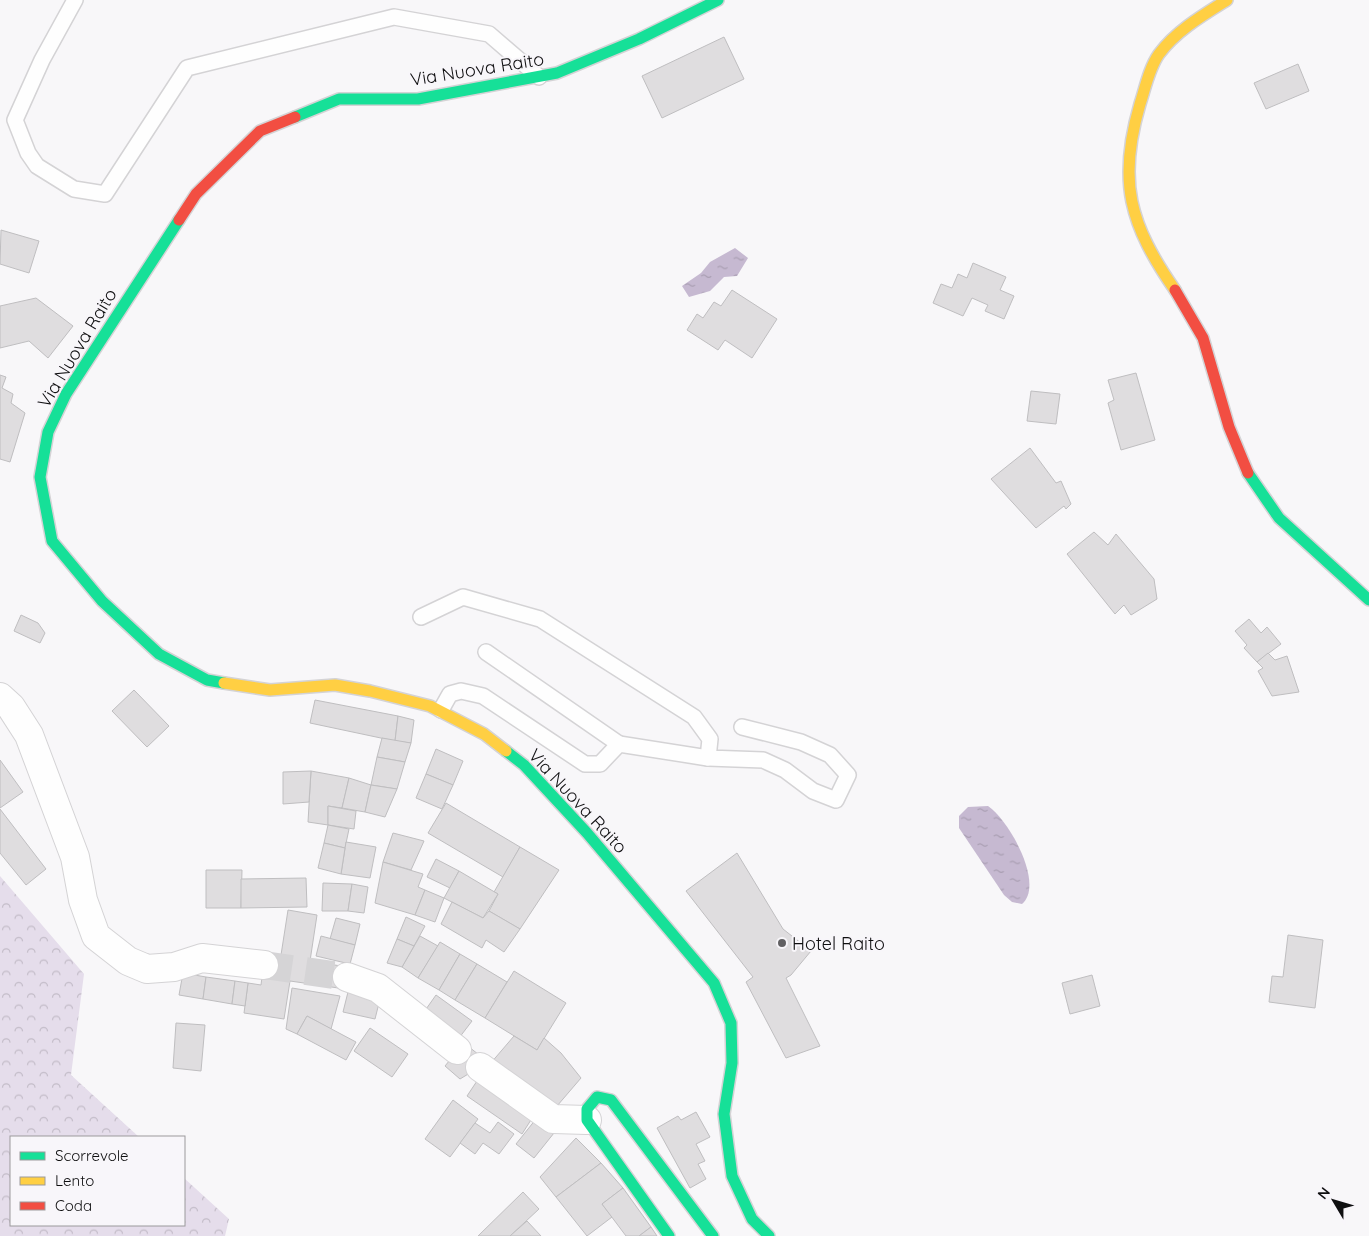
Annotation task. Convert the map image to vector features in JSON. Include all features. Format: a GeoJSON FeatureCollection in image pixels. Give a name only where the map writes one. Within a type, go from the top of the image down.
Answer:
{"type":"FeatureCollection","features":[{"type":"Feature","properties":{"kind":"street","name":"Via Nuova Raito"},"geometry":{"type":"LineString","coordinates":[[718,0],[639,39],[557,73],[418,99],[339,99],[260,131],[196,194],[128,296],[66,394],[48,432],[40,477],[52,541],[102,601],[159,654],[207,680],[270,690],[335,685],[370,691],[441,710],[484,734],[524,764],[587,833],[714,983],[731,1023],[732,1063],[724,1114],[732,1176],[752,1219],[770,1236]]}},
{"type":"Feature","properties":{"kind":"street"},"geometry":{"type":"LineString","coordinates":[[1227,0],[1171,40],[1157,56],[1133,131],[1128,168],[1131,209],[1150,253],[1185,304],[1201,334],[1230,431],[1250,477],[1282,523],[1340,571],[1369,600]]}},
{"type":"Feature","properties":{"kind":"street"},"geometry":{"type":"LineString","coordinates":[[0,697],[11,707],[29,735],[75,857],[83,900],[96,936],[128,961],[146,969],[174,967],[202,958],[264,966]]}},
{"type":"Feature","properties":{"kind":"street"},"geometry":{"type":"LineString","coordinates":[[347,977],[378,988],[458,1050]]}},
{"type":"Feature","properties":{"kind":"street"},"geometry":{"type":"LineString","coordinates":[[480,1067],[553,1119],[586,1120]]}},
{"type":"Feature","properties":{"kind":"street"},"geometry":{"type":"LineString","coordinates":[[669,1236],[586,1120],[587,1109],[596,1097],[611,1100],[713,1236]]}},
{"type":"Feature","properties":{"kind":"lane"},"geometry":{"type":"LineString","coordinates":[[75,0],[42,60],[15,120],[28,153],[36,166],[74,189],[105,194],[187,68],[298,39],[394,17],[489,34],[539,77]]}},
{"type":"Feature","properties":{"kind":"lane"},"geometry":{"type":"LineString","coordinates":[[422,617],[463,597],[540,619],[694,717],[710,739],[708,758]]}},
{"type":"Feature","properties":{"kind":"lane"},"geometry":{"type":"LineString","coordinates":[[486,652],[619,744],[708,758],[763,760],[786,770],[813,791],[836,800],[848,775],[830,755],[800,742],[742,727]]}},
{"type":"Feature","properties":{"kind":"lane"},"geometry":{"type":"LineString","coordinates":[[441,710],[450,694],[461,691],[483,696],[585,764],[600,764],[619,744]]}},
{"type":"Feature","properties":{"kind":"green space"},"geometry":{"type":"Polygon","coordinates":[[[0,876],[84,974],[71,1075],[138,1136],[10,1136],[10,1226],[185,1226],[185,1179],[229,1219],[225,1236],[0,1236],[0,876]]]}},
{"type":"Feature","properties":{"kind":"water"},"geometry":{"type":"Polygon","coordinates":[[[735,248],[748,258],[737,276],[724,277],[710,291],[689,297],[682,286],[701,273],[710,262],[735,248]]]}},
{"type":"Feature","properties":{"kind":"water"},"geometry":{"type":"Polygon","coordinates":[[[988,806],[1005,824],[1022,853],[1029,882],[1028,895],[1022,904],[1012,902],[1004,895],[959,828],[959,816],[968,807],[988,806]]]}},
{"type":"Feature","properties":{"kind":"building"},"geometry":{"type":"Polygon","coordinates":[[[724,37],[744,79],[662,118],[642,76],[724,37]]]}},
{"type":"Feature","properties":{"kind":"building"},"geometry":{"type":"Polygon","coordinates":[[[1298,64],[1309,91],[1266,109],[1254,83],[1298,64]]]}},
{"type":"Feature","properties":{"kind":"building"},"geometry":{"type":"Polygon","coordinates":[[[1,230],[39,241],[29,273],[0,264],[1,230]]]}},
{"type":"Feature","properties":{"kind":"building"},"geometry":{"type":"Polygon","coordinates":[[[973,263],[1006,277],[1000,290],[1014,296],[1004,319],[985,311],[988,305],[972,298],[963,316],[933,303],[941,284],[952,288],[958,274],[967,278],[973,263]]]}},
{"type":"Feature","properties":{"kind":"building"},"geometry":{"type":"Polygon","coordinates":[[[732,290],[777,319],[752,358],[725,340],[718,350],[687,330],[697,314],[703,318],[714,302],[721,306],[732,290]]]}},
{"type":"Feature","properties":{"kind":"building"},"geometry":{"type":"Polygon","coordinates":[[[36,298],[73,326],[48,358],[29,341],[0,348],[0,306],[36,298]]]}},
{"type":"Feature","properties":{"kind":"building"},"geometry":{"type":"Polygon","coordinates":[[[1136,373],[1155,440],[1121,450],[1108,403],[1114,400],[1108,380],[1136,373]]]}},
{"type":"Feature","properties":{"kind":"building"},"geometry":{"type":"Polygon","coordinates":[[[0,375],[6,377],[2,388],[13,394],[11,403],[25,413],[10,462],[0,459],[0,375]]]}},
{"type":"Feature","properties":{"kind":"building"},"geometry":{"type":"Polygon","coordinates":[[[1031,391],[1060,394],[1056,424],[1027,421],[1031,391]]]}},
{"type":"Feature","properties":{"kind":"building"},"geometry":{"type":"Polygon","coordinates":[[[1030,448],[1056,483],[1061,481],[1071,504],[1066,509],[1064,506],[1036,528],[991,479],[1030,448]]]}},
{"type":"Feature","properties":{"kind":"building"},"geometry":{"type":"Polygon","coordinates":[[[1094,532],[1108,545],[1116,534],[1154,579],[1157,599],[1131,615],[1124,605],[1115,614],[1067,554],[1094,532]]]}},
{"type":"Feature","properties":{"kind":"building"},"geometry":{"type":"Polygon","coordinates":[[[21,615],[38,623],[45,633],[40,643],[14,631],[21,615]]]}},
{"type":"Feature","properties":{"kind":"building"},"geometry":{"type":"Polygon","coordinates":[[[1249,619],[1261,633],[1267,627],[1281,644],[1257,662],[1244,648],[1247,645],[1235,631],[1249,619]]]}},
{"type":"Feature","properties":{"kind":"building"},"geometry":{"type":"Polygon","coordinates":[[[1268,653],[1275,660],[1287,656],[1299,692],[1272,696],[1258,671],[1263,668],[1257,662],[1268,653]]]}},
{"type":"Feature","properties":{"kind":"building"},"geometry":{"type":"Polygon","coordinates":[[[134,690],[169,726],[147,747],[112,711],[134,690]]]}},
{"type":"Feature","properties":{"kind":"building"},"geometry":{"type":"Polygon","coordinates":[[[315,700],[398,716],[395,741],[310,723],[315,700]]]}},
{"type":"Feature","properties":{"kind":"building"},"geometry":{"type":"Polygon","coordinates":[[[398,716],[414,720],[411,743],[395,741],[398,716]]]}},
{"type":"Feature","properties":{"kind":"building"},"geometry":{"type":"Polygon","coordinates":[[[382,738],[411,743],[405,762],[377,757],[382,738]]]}},
{"type":"Feature","properties":{"kind":"building"},"geometry":{"type":"Polygon","coordinates":[[[436,749],[463,761],[453,785],[426,774],[436,749]]]}},
{"type":"Feature","properties":{"kind":"building"},"geometry":{"type":"Polygon","coordinates":[[[377,757],[405,762],[397,789],[371,785],[377,757]]]}},
{"type":"Feature","properties":{"kind":"building"},"geometry":{"type":"Polygon","coordinates":[[[0,760],[23,792],[0,808],[0,760]]]}},
{"type":"Feature","properties":{"kind":"building"},"geometry":{"type":"Polygon","coordinates":[[[311,771],[349,778],[342,808],[328,806],[328,825],[308,822],[311,771]]]}},
{"type":"Feature","properties":{"kind":"building"},"geometry":{"type":"Polygon","coordinates":[[[311,771],[309,802],[283,804],[283,772],[311,771]]]}},
{"type":"Feature","properties":{"kind":"building"},"geometry":{"type":"Polygon","coordinates":[[[426,774],[453,785],[442,809],[416,798],[426,774]]]}},
{"type":"Feature","properties":{"kind":"building"},"geometry":{"type":"Polygon","coordinates":[[[349,778],[371,785],[365,812],[342,808],[349,778]]]}},
{"type":"Feature","properties":{"kind":"building"},"geometry":{"type":"Polygon","coordinates":[[[371,785],[397,789],[385,817],[365,812],[371,785]]]}},
{"type":"Feature","properties":{"kind":"building"},"geometry":{"type":"Polygon","coordinates":[[[446,803],[520,847],[503,877],[428,833],[446,803]]]}},
{"type":"Feature","properties":{"kind":"building"},"geometry":{"type":"Polygon","coordinates":[[[328,806],[356,811],[354,829],[328,825],[328,806]]]}},
{"type":"Feature","properties":{"kind":"building"},"geometry":{"type":"Polygon","coordinates":[[[0,809],[46,869],[26,885],[0,853],[0,809]]]}},
{"type":"Feature","properties":{"kind":"building"},"geometry":{"type":"Polygon","coordinates":[[[328,825],[349,829],[345,848],[324,843],[328,825]]]}},
{"type":"Feature","properties":{"kind":"building"},"geometry":{"type":"Polygon","coordinates":[[[393,833],[424,841],[411,870],[383,862],[393,833]]]}},
{"type":"Feature","properties":{"kind":"building"},"geometry":{"type":"Polygon","coordinates":[[[346,842],[376,847],[370,878],[341,874],[346,842]]]}},
{"type":"Feature","properties":{"kind":"building"},"geometry":{"type":"Polygon","coordinates":[[[324,843],[345,848],[341,874],[318,868],[324,843]]]}},
{"type":"Feature","properties":{"kind":"building"},"geometry":{"type":"Polygon","coordinates":[[[520,847],[559,870],[520,929],[489,911],[498,894],[494,892],[520,847]]]}},
{"type":"Feature","properties":{"kind":"building"},"geometry":{"type":"Polygon","coordinates":[[[737,853],[783,929],[811,951],[791,975],[786,978],[820,1046],[786,1058],[746,982],[753,977],[686,891],[737,853]]]}},
{"type":"Feature","properties":{"kind":"building"},"geometry":{"type":"Polygon","coordinates":[[[436,859],[459,871],[450,888],[427,877],[436,859]]]}},
{"type":"Feature","properties":{"kind":"building"},"geometry":{"type":"Polygon","coordinates":[[[383,862],[423,874],[418,887],[425,890],[415,915],[375,903],[383,862]]]}},
{"type":"Feature","properties":{"kind":"building"},"geometry":{"type":"Polygon","coordinates":[[[206,870],[242,870],[241,908],[206,908],[206,870]]]}},
{"type":"Feature","properties":{"kind":"building"},"geometry":{"type":"Polygon","coordinates":[[[459,871],[498,894],[483,918],[444,898],[459,871]]]}},
{"type":"Feature","properties":{"kind":"building"},"geometry":{"type":"Polygon","coordinates":[[[306,878],[307,907],[241,908],[241,879],[306,878]]]}},
{"type":"Feature","properties":{"kind":"building"},"geometry":{"type":"Polygon","coordinates":[[[323,883],[352,884],[348,911],[322,911],[323,883]]]}},
{"type":"Feature","properties":{"kind":"building"},"geometry":{"type":"Polygon","coordinates":[[[352,884],[368,887],[364,913],[348,911],[352,884]]]}},
{"type":"Feature","properties":{"kind":"building"},"geometry":{"type":"Polygon","coordinates":[[[425,890],[444,898],[435,922],[415,915],[425,890]]]}},
{"type":"Feature","properties":{"kind":"building"},"geometry":{"type":"Polygon","coordinates":[[[452,902],[483,918],[489,911],[520,929],[504,952],[486,940],[482,948],[441,924],[452,902]]]}},
{"type":"Feature","properties":{"kind":"building"},"geometry":{"type":"Polygon","coordinates":[[[288,910],[317,915],[310,961],[321,963],[318,985],[262,977],[266,953],[281,955],[288,910]]]}},
{"type":"Feature","properties":{"kind":"building"},"geometry":{"type":"Polygon","coordinates":[[[406,917],[425,926],[414,946],[397,939],[406,917]]]}},
{"type":"Feature","properties":{"kind":"building"},"geometry":{"type":"Polygon","coordinates":[[[336,918],[360,924],[355,945],[330,939],[336,918]]]}},
{"type":"Feature","properties":{"kind":"building"},"geometry":{"type":"Polygon","coordinates":[[[1288,935],[1323,940],[1315,1008],[1269,1002],[1272,976],[1283,977],[1288,935]]]}},
{"type":"Feature","properties":{"kind":"building"},"geometry":{"type":"Polygon","coordinates":[[[321,936],[355,945],[350,964],[316,956],[321,936]]]}},
{"type":"Feature","properties":{"kind":"building"},"geometry":{"type":"Polygon","coordinates":[[[420,936],[438,946],[418,978],[402,967],[420,936]]]}},
{"type":"Feature","properties":{"kind":"building"},"geometry":{"type":"Polygon","coordinates":[[[397,939],[414,946],[402,967],[387,963],[397,939]]]}},
{"type":"Feature","properties":{"kind":"building"},"geometry":{"type":"Polygon","coordinates":[[[440,942],[460,954],[439,990],[418,978],[440,942]]]}},
{"type":"Feature","properties":{"kind":"building"},"geometry":{"type":"Polygon","coordinates":[[[460,954],[477,964],[455,1000],[439,990],[460,954]]]}},
{"type":"Feature","properties":{"kind":"building"},"geometry":{"type":"Polygon","coordinates":[[[321,963],[348,967],[345,989],[318,985],[321,963]]]}},
{"type":"Feature","properties":{"kind":"building"},"geometry":{"type":"Polygon","coordinates":[[[477,964],[507,982],[485,1018],[455,1000],[477,964]]]}},
{"type":"Feature","properties":{"kind":"building"},"geometry":{"type":"Polygon","coordinates":[[[514,971],[566,1003],[537,1050],[485,1018],[514,971]]]}},
{"type":"Feature","properties":{"kind":"building"},"geometry":{"type":"Polygon","coordinates":[[[183,973],[206,977],[203,999],[179,995],[183,973]]]}},
{"type":"Feature","properties":{"kind":"building"},"geometry":{"type":"Polygon","coordinates":[[[1092,975],[1100,1006],[1070,1014],[1062,983],[1092,975]]]}},
{"type":"Feature","properties":{"kind":"building"},"geometry":{"type":"Polygon","coordinates":[[[206,977],[235,981],[232,1004],[203,999],[206,977]]]}},
{"type":"Feature","properties":{"kind":"building"},"geometry":{"type":"Polygon","coordinates":[[[262,977],[290,981],[284,1019],[244,1013],[248,983],[261,985],[262,977]]]}},
{"type":"Feature","properties":{"kind":"building"},"geometry":{"type":"Polygon","coordinates":[[[235,981],[248,983],[245,1006],[232,1004],[235,981]]]}},
{"type":"Feature","properties":{"kind":"building"},"geometry":{"type":"Polygon","coordinates":[[[292,988],[340,996],[331,1029],[307,1016],[297,1034],[286,1029],[292,988]]]}},
{"type":"Feature","properties":{"kind":"building"},"geometry":{"type":"Polygon","coordinates":[[[349,988],[381,995],[375,1019],[343,1012],[349,988]]]}},
{"type":"Feature","properties":{"kind":"building"},"geometry":{"type":"Polygon","coordinates":[[[436,995],[472,1021],[459,1038],[424,1012],[436,995]]]}},
{"type":"Feature","properties":{"kind":"building"},"geometry":{"type":"Polygon","coordinates":[[[307,1016],[356,1042],[346,1060],[297,1034],[307,1016]]]}},
{"type":"Feature","properties":{"kind":"building"},"geometry":{"type":"Polygon","coordinates":[[[176,1023],[205,1025],[201,1071],[173,1068],[176,1023]]]}},
{"type":"Feature","properties":{"kind":"building"},"geometry":{"type":"Polygon","coordinates":[[[370,1028],[408,1054],[392,1077],[354,1051],[370,1028]]]}},
{"type":"Feature","properties":{"kind":"building"},"geometry":{"type":"Polygon","coordinates":[[[514,1036],[537,1050],[544,1038],[561,1053],[581,1078],[551,1113],[490,1064],[514,1036]]]}},
{"type":"Feature","properties":{"kind":"building"},"geometry":{"type":"Polygon","coordinates":[[[464,1043],[488,1062],[460,1079],[445,1066],[464,1043]]]}},
{"type":"Feature","properties":{"kind":"building"},"geometry":{"type":"Polygon","coordinates":[[[481,1075],[536,1112],[522,1134],[467,1096],[481,1075]]]}},
{"type":"Feature","properties":{"kind":"building"},"geometry":{"type":"Polygon","coordinates":[[[453,1100],[478,1119],[450,1157],[425,1139],[453,1100]]]}},
{"type":"Feature","properties":{"kind":"building"},"geometry":{"type":"Polygon","coordinates":[[[696,1112],[710,1137],[696,1144],[705,1161],[698,1164],[706,1179],[690,1188],[657,1128],[678,1116],[681,1120],[696,1112]]]}},
{"type":"Feature","properties":{"kind":"building"},"geometry":{"type":"Polygon","coordinates":[[[536,1119],[554,1133],[534,1158],[516,1144],[536,1119]]]}},
{"type":"Feature","properties":{"kind":"building"},"geometry":{"type":"Polygon","coordinates":[[[498,1122],[514,1134],[499,1154],[483,1143],[475,1154],[460,1143],[475,1123],[490,1133],[498,1122]]]}},
{"type":"Feature","properties":{"kind":"building"},"geometry":{"type":"Polygon","coordinates":[[[576,1138],[601,1163],[556,1197],[540,1177],[576,1138]]]}},
{"type":"Feature","properties":{"kind":"building"},"geometry":{"type":"Polygon","coordinates":[[[601,1163],[623,1188],[602,1204],[612,1217],[587,1236],[556,1197],[601,1163]]]}},
{"type":"Feature","properties":{"kind":"building"},"geometry":{"type":"Polygon","coordinates":[[[623,1188],[651,1227],[639,1236],[626,1236],[602,1204],[623,1188]]]}},
{"type":"Feature","properties":{"kind":"building"},"geometry":{"type":"Polygon","coordinates":[[[523,1192],[539,1209],[510,1236],[478,1236],[523,1192]]]}},
{"type":"Feature","properties":{"kind":"building"},"geometry":{"type":"Polygon","coordinates":[[[527,1221],[541,1236],[510,1236],[527,1221]]]}},
{"type":"Feature","properties":{"kind":"building"},"geometry":{"type":"Polygon","coordinates":[[[651,1227],[657,1236],[639,1236],[651,1227]]]}},
{"type":"Feature","properties":{"kind":"tunnel"},"geometry":{"type":"LineString","coordinates":[[264,965],[347,977]]}},
{"type":"Feature","properties":{"kind":"traffic: fast"},"geometry":{"type":"LineString","coordinates":[[295,117],[339,99],[418,99],[557,73],[639,39],[718,0]]}},
{"type":"Feature","properties":{"kind":"traffic: fast"},"geometry":{"type":"LineString","coordinates":[[179,220],[66,394],[48,432],[40,477],[52,541],[102,601],[159,654],[207,680],[224,683]]}},
{"type":"Feature","properties":{"kind":"traffic: fast"},"geometry":{"type":"LineString","coordinates":[[1248,473],[1279,518],[1369,600]]}},
{"type":"Feature","properties":{"kind":"traffic: fast"},"geometry":{"type":"LineString","coordinates":[[506,751],[524,765],[587,833],[714,983],[731,1023],[732,1063],[724,1114],[732,1176],[752,1219],[769,1236]]}},
{"type":"Feature","properties":{"kind":"traffic: fast"},"geometry":{"type":"LineString","coordinates":[[669,1236],[587,1120],[587,1109],[597,1097],[611,1100],[713,1236]]}},
{"type":"Feature","properties":{"kind":"traffic: slow"},"geometry":{"type":"LineString","coordinates":[[1175,290],[1147,244],[1132,202],[1129,180],[1129,157],[1133,132],[1148,79],[1159,54],[1173,38],[1227,0]]}},
{"type":"Feature","properties":{"kind":"traffic: slow"},"geometry":{"type":"LineString","coordinates":[[224,683],[270,690],[335,685],[370,691],[430,706],[484,734],[506,751]]}},
{"type":"Feature","properties":{"kind":"traffic: jam"},"geometry":{"type":"LineString","coordinates":[[179,220],[196,194],[260,131],[295,117]]}},
{"type":"Feature","properties":{"kind":"traffic: jam"},"geometry":{"type":"LineString","coordinates":[[1175,290],[1203,338],[1229,427],[1248,473]]}},
{"type":"Feature","properties":{"kind":"place","name":"Hotel Raito"},"geometry":{"type":"Point","coordinates":[782,943]}}]}
